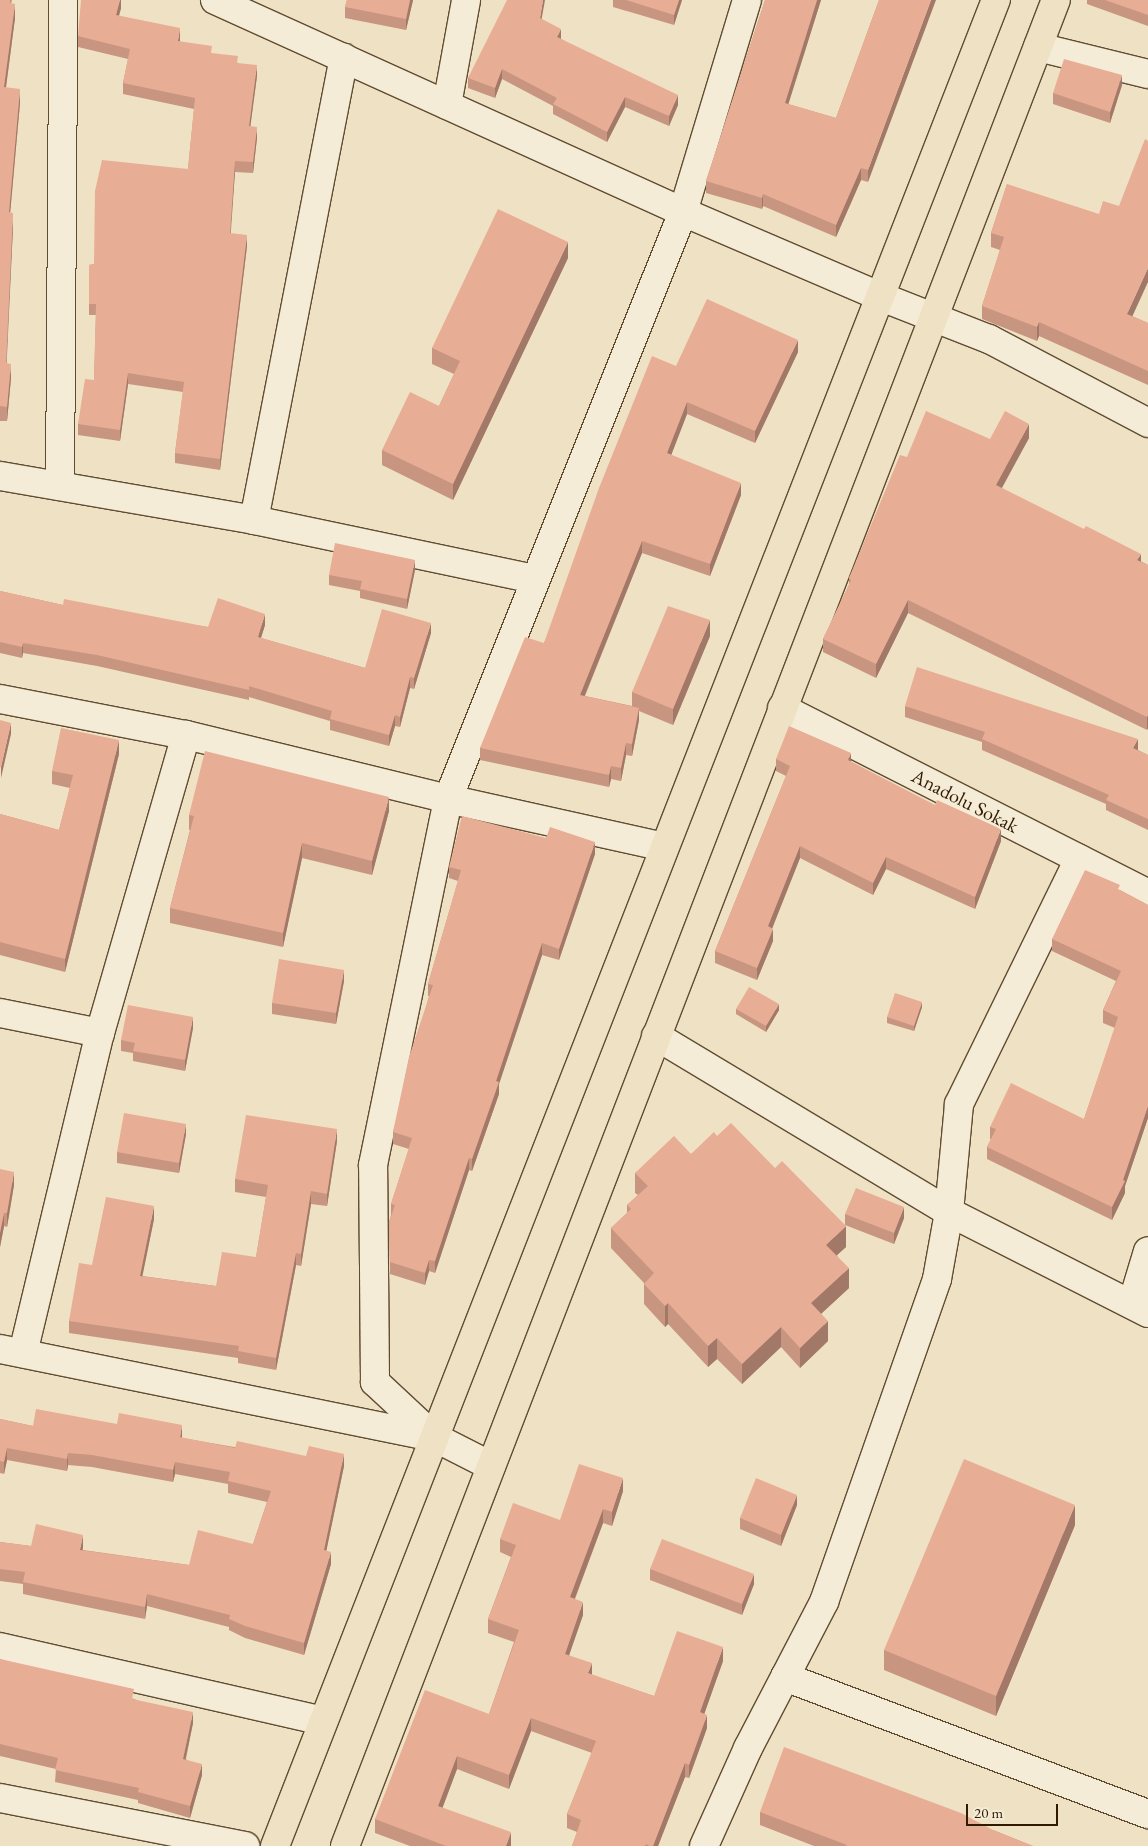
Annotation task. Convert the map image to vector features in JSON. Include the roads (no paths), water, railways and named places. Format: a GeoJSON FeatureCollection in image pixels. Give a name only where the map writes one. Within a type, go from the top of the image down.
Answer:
{"type":"FeatureCollection","features":[{"type":"Feature","properties":{"kind":"main road"},"geometry":{"type":"LineString","coordinates":[[275,1846],[996,0]]}},
{"type":"Feature","properties":{"kind":"main road"},"geometry":{"type":"LineString","coordinates":[[345,1846],[1056,0]]}},
{"type":"Feature","properties":{"kind":"street"},"geometry":{"type":"LineString","coordinates":[[60,486],[63,0]]}},
{"type":"Feature","properties":{"kind":"street"},"geometry":{"type":"LineString","coordinates":[[218,0],[684,212],[879,296],[989,339],[1148,423]]}},
{"type":"Feature","properties":{"kind":"street"},"geometry":{"type":"LineString","coordinates":[[447,105],[466,0]]}},
{"type":"Feature","properties":{"kind":"street"},"geometry":{"type":"LineString","coordinates":[[434,1437],[375,1382],[373,1165],[448,799],[684,212],[747,0]]}},
{"type":"Feature","properties":{"kind":"street"},"geometry":{"type":"LineString","coordinates":[[1038,47],[1138,72]]}},
{"type":"Feature","properties":{"kind":"street"},"geometry":{"type":"LineString","coordinates":[[254,520],[344,58]]}},
{"type":"Feature","properties":{"kind":"street"},"geometry":{"type":"LineString","coordinates":[[0,476],[254,520],[535,579]]}},
{"type":"Feature","properties":{"kind":"street"},"geometry":{"type":"LineString","coordinates":[[0,699],[186,735],[448,799],[664,847]]}},
{"type":"Feature","properties":{"kind":"street","name":"Anadolu Sokak"},"geometry":{"type":"LineString","coordinates":[[782,708],[1148,894]]}},
{"type":"Feature","properties":{"kind":"street"},"geometry":{"type":"LineString","coordinates":[[186,735],[11,1351],[434,1437],[491,1466]]}},
{"type":"Feature","properties":{"kind":"street"},"geometry":{"type":"LineString","coordinates":[[704,1846],[785,1677],[824,1602],[937,1279],[948,1212],[959,1104],[1079,859]]}},
{"type":"Feature","properties":{"kind":"street"},"geometry":{"type":"LineString","coordinates":[[0,1013],[100,1033]]}},
{"type":"Feature","properties":{"kind":"street"},"geometry":{"type":"LineString","coordinates":[[656,1036],[948,1212],[1140,1309],[1148,1251]]}},
{"type":"Feature","properties":{"kind":"street"},"geometry":{"type":"LineString","coordinates":[[0,1647],[324,1721]]}},
{"type":"Feature","properties":{"kind":"street"},"geometry":{"type":"LineString","coordinates":[[785,1677],[1148,1814]]}},
{"type":"Feature","properties":{"kind":"street"},"geometry":{"type":"LineString","coordinates":[[0,1798],[245,1846]]}}]}
